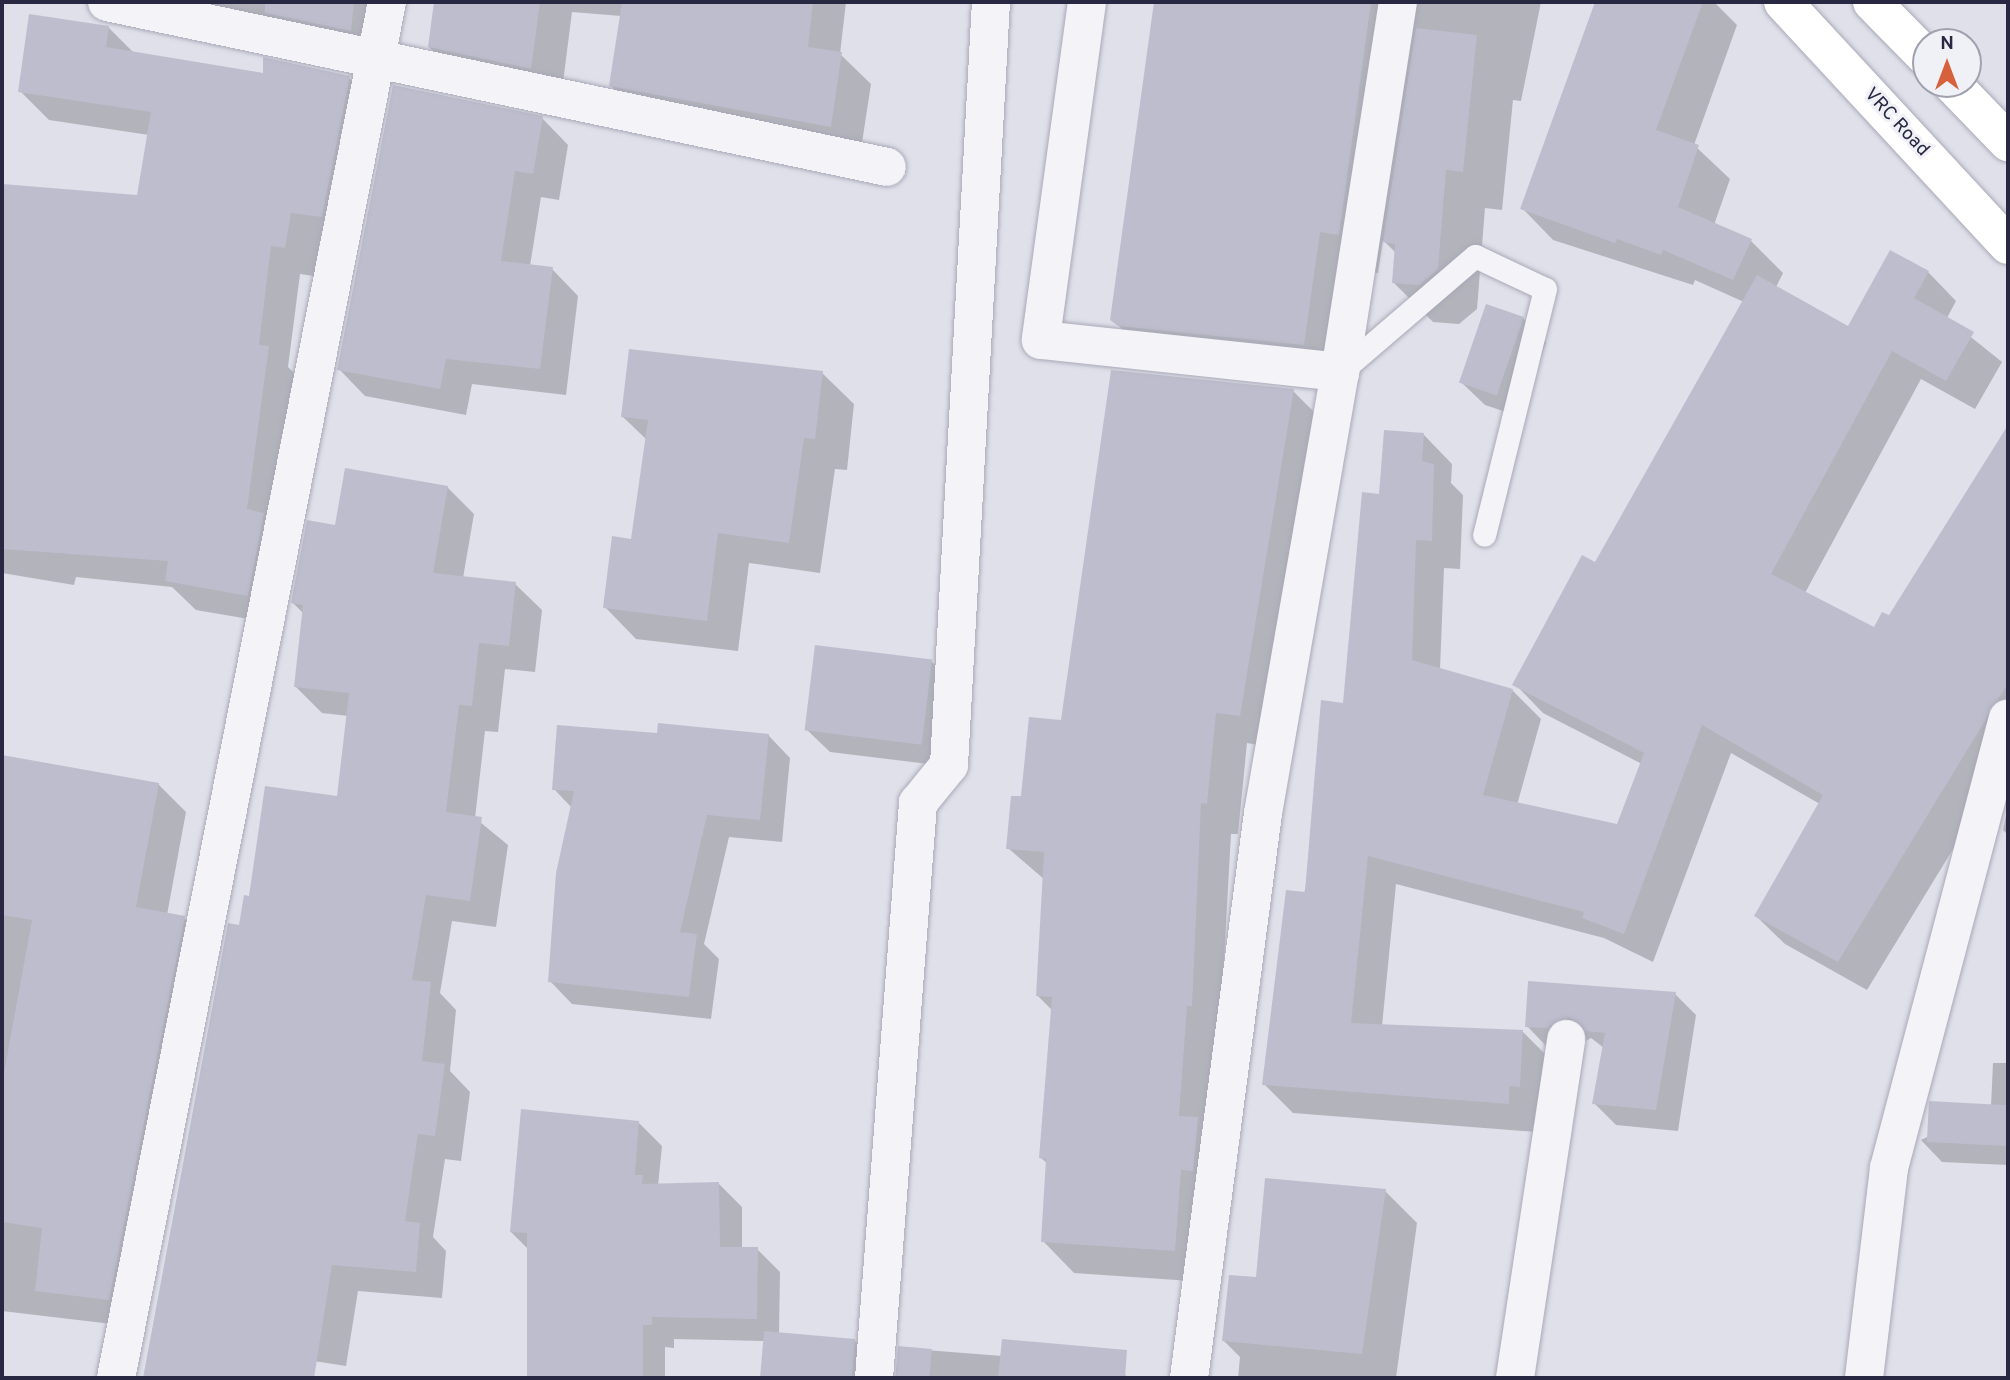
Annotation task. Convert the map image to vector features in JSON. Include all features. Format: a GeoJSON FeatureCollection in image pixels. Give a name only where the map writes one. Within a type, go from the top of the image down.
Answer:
{"type":"FeatureCollection","features":[{"type":"Feature","properties":{"kind":"main road","name":"VRC Road"},"geometry":{"type":"LineString","coordinates":[[1783,2],[2008,245]]}},
{"type":"Feature","properties":{"kind":"main road"},"geometry":{"type":"LineString","coordinates":[[1872,2],[1912,43]]}},
{"type":"Feature","properties":{"kind":"main road"},"geometry":{"type":"LineString","coordinates":[[1966,98],[2008,142]]}},
{"type":"Feature","properties":{"kind":"street"},"geometry":{"type":"LineString","coordinates":[[107,2],[887,167]]}},
{"type":"Feature","properties":{"kind":"street"},"geometry":{"type":"LineString","coordinates":[[116,1378],[373,59],[387,2]]}},
{"type":"Feature","properties":{"kind":"street"},"geometry":{"type":"LineString","coordinates":[[874,1378],[918,803],[949,765],[991,2]]}},
{"type":"Feature","properties":{"kind":"street"},"geometry":{"type":"LineString","coordinates":[[1087,2],[1041,340],[1340,372]]}},
{"type":"Feature","properties":{"kind":"street"},"geometry":{"type":"LineString","coordinates":[[1189,1378],[1263,813],[1340,372],[1398,2]]}},
{"type":"Feature","properties":{"kind":"street"},"geometry":{"type":"LineString","coordinates":[[1864,1378],[1889,1168],[2008,718]]}},
{"type":"Feature","properties":{"kind":"street"},"geometry":{"type":"LineString","coordinates":[[1515,1378],[1566,1039]]}},
{"type":"Feature","properties":{"kind":"lane"},"geometry":{"type":"LineString","coordinates":[[1340,372],[1475,256],[1545,289],[1484,535]]}},
{"type":"Feature","properties":{"kind":"building"},"geometry":{"type":"Polygon","coordinates":[[[265,2],[354,2],[351,31],[265,13],[265,2]]]}},
{"type":"Feature","properties":{"kind":"building"},"geometry":{"type":"Polygon","coordinates":[[[434,2],[540,2],[531,69],[428,47],[434,2]]]}},
{"type":"Feature","properties":{"kind":"building"},"geometry":{"type":"Polygon","coordinates":[[[622,2],[813,2],[808,47],[842,52],[831,127],[609,86],[622,2]]]}},
{"type":"Feature","properties":{"kind":"building"},"geometry":{"type":"Polygon","coordinates":[[[1154,2],[1371,2],[1339,235],[1320,232],[1304,345],[1118,326],[1110,320],[1154,2]]]}},
{"type":"Feature","properties":{"kind":"building"},"geometry":{"type":"Polygon","coordinates":[[[1595,2],[1703,2],[1656,130],[1699,145],[1678,207],[1752,239],[1733,280],[1663,250],[1661,255],[1617,239],[1615,243],[1520,209],[1595,2]]]}},
{"type":"Feature","properties":{"kind":"building"},"geometry":{"type":"Polygon","coordinates":[[[29,14],[109,26],[106,47],[263,73],[263,57],[350,76],[322,217],[291,213],[285,248],[271,246],[259,345],[269,346],[247,509],[264,513],[248,596],[165,581],[168,561],[2,549],[2,184],[137,195],[151,112],[18,92],[29,14]]]}},
{"type":"Feature","properties":{"kind":"building"},"geometry":{"type":"Polygon","coordinates":[[[1416,28],[1477,35],[1463,172],[1446,170],[1438,269],[1419,285],[1392,283],[1395,244],[1383,242],[1416,28]]]}},
{"type":"Feature","properties":{"kind":"building"},"geometry":{"type":"Polygon","coordinates":[[[393,85],[543,116],[533,174],[515,171],[501,261],[553,267],[540,369],[446,359],[440,389],[337,370],[393,85]]]}},
{"type":"Feature","properties":{"kind":"building"},"geometry":{"type":"Polygon","coordinates":[[[1890,250],[1929,271],[1914,298],[1974,332],[1946,381],[1892,351],[1771,574],[1874,627],[1882,612],[1889,615],[2008,425],[2008,683],[1838,962],[1754,916],[1823,795],[1702,725],[1624,934],[1582,918],[1584,912],[1368,856],[1351,1023],[1523,1030],[1520,1087],[1509,1086],[1509,1104],[1262,1085],[1286,890],[1305,892],[1321,700],[1343,703],[1362,492],[1379,494],[1384,430],[1424,433],[1422,461],[1434,464],[1432,541],[1416,540],[1412,660],[1513,689],[1483,795],[1617,824],[1644,753],[1512,685],[1582,555],[1595,562],[1757,275],[1848,326],[1890,250]]]}},
{"type":"Feature","properties":{"kind":"building"},"geometry":{"type":"Polygon","coordinates":[[[1486,304],[1524,317],[1497,396],[1459,382],[1486,304]]]}},
{"type":"Feature","properties":{"kind":"building"},"geometry":{"type":"Polygon","coordinates":[[[629,349],[823,371],[815,439],[804,438],[789,543],[718,533],[707,621],[603,608],[612,536],[631,539],[648,420],[621,417],[629,349]]]}},
{"type":"Feature","properties":{"kind":"building"},"geometry":{"type":"Polygon","coordinates":[[[1111,370],[1294,389],[1240,716],[1216,713],[1207,804],[1201,803],[1192,1006],[1187,1006],[1179,1116],[1198,1117],[1193,1171],[1181,1170],[1175,1251],[1041,1242],[1046,1159],[1039,1158],[1052,997],[1036,996],[1044,852],[1006,849],[1011,796],[1021,796],[1029,717],[1061,720],[1111,370]]]}},
{"type":"Feature","properties":{"kind":"building"},"geometry":{"type":"Polygon","coordinates":[[[345,468],[448,486],[433,573],[516,582],[509,646],[479,643],[472,706],[459,705],[446,812],[482,817],[470,901],[426,895],[412,980],[431,982],[422,1061],[445,1064],[435,1136],[418,1134],[405,1221],[420,1223],[416,1272],[332,1265],[314,1378],[143,1378],[228,923],[239,925],[244,895],[249,896],[265,786],[337,796],[349,693],[294,687],[303,605],[291,603],[307,520],[335,525],[345,468]]]}},
{"type":"Feature","properties":{"kind":"building"},"geometry":{"type":"Polygon","coordinates":[[[815,645],[932,659],[922,745],[805,730],[815,645]]]}},
{"type":"Feature","properties":{"kind":"building"},"geometry":{"type":"Polygon","coordinates":[[[658,723],[769,734],[760,820],[707,815],[680,932],[697,934],[689,997],[548,982],[556,873],[574,791],[552,790],[557,725],[657,733],[658,723]]]}},
{"type":"Feature","properties":{"kind":"building"},"geometry":{"type":"Polygon","coordinates":[[[2,755],[159,783],[136,907],[185,916],[109,1300],[35,1291],[42,1228],[2,1222],[2,1084],[32,920],[2,915],[2,755]]]}},
{"type":"Feature","properties":{"kind":"building"},"geometry":{"type":"Polygon","coordinates":[[[1528,981],[1676,992],[1656,1110],[1592,1104],[1605,1033],[1586,1031],[1569,1017],[1547,1028],[1525,1027],[1528,981]]]}},
{"type":"Feature","properties":{"kind":"building"},"geometry":{"type":"Polygon","coordinates":[[[1929,1101],[2008,1105],[2006,1146],[1927,1142],[1929,1101]]]}},
{"type":"Feature","properties":{"kind":"building"},"geometry":{"type":"Polygon","coordinates":[[[521,1109],[639,1121],[635,1175],[643,1175],[642,1184],[719,1182],[720,1247],[758,1247],[757,1319],[652,1317],[652,1325],[643,1325],[643,1378],[527,1378],[527,1233],[510,1232],[521,1109]]]}},
{"type":"Feature","properties":{"kind":"building"},"geometry":{"type":"Polygon","coordinates":[[[1265,1178],[1386,1189],[1362,1354],[1222,1341],[1229,1275],[1256,1277],[1265,1178]]]}},
{"type":"Feature","properties":{"kind":"building"},"geometry":{"type":"Polygon","coordinates":[[[764,1331],[855,1339],[852,1378],[760,1378],[764,1331]]]}},
{"type":"Feature","properties":{"kind":"building"},"geometry":{"type":"Polygon","coordinates":[[[1002,1339],[1127,1350],[1125,1378],[998,1378],[1002,1339]]]}},
{"type":"Feature","properties":{"kind":"building"},"geometry":{"type":"Polygon","coordinates":[[[898,1346],[932,1349],[929,1378],[895,1378],[898,1346]]]}}]}
